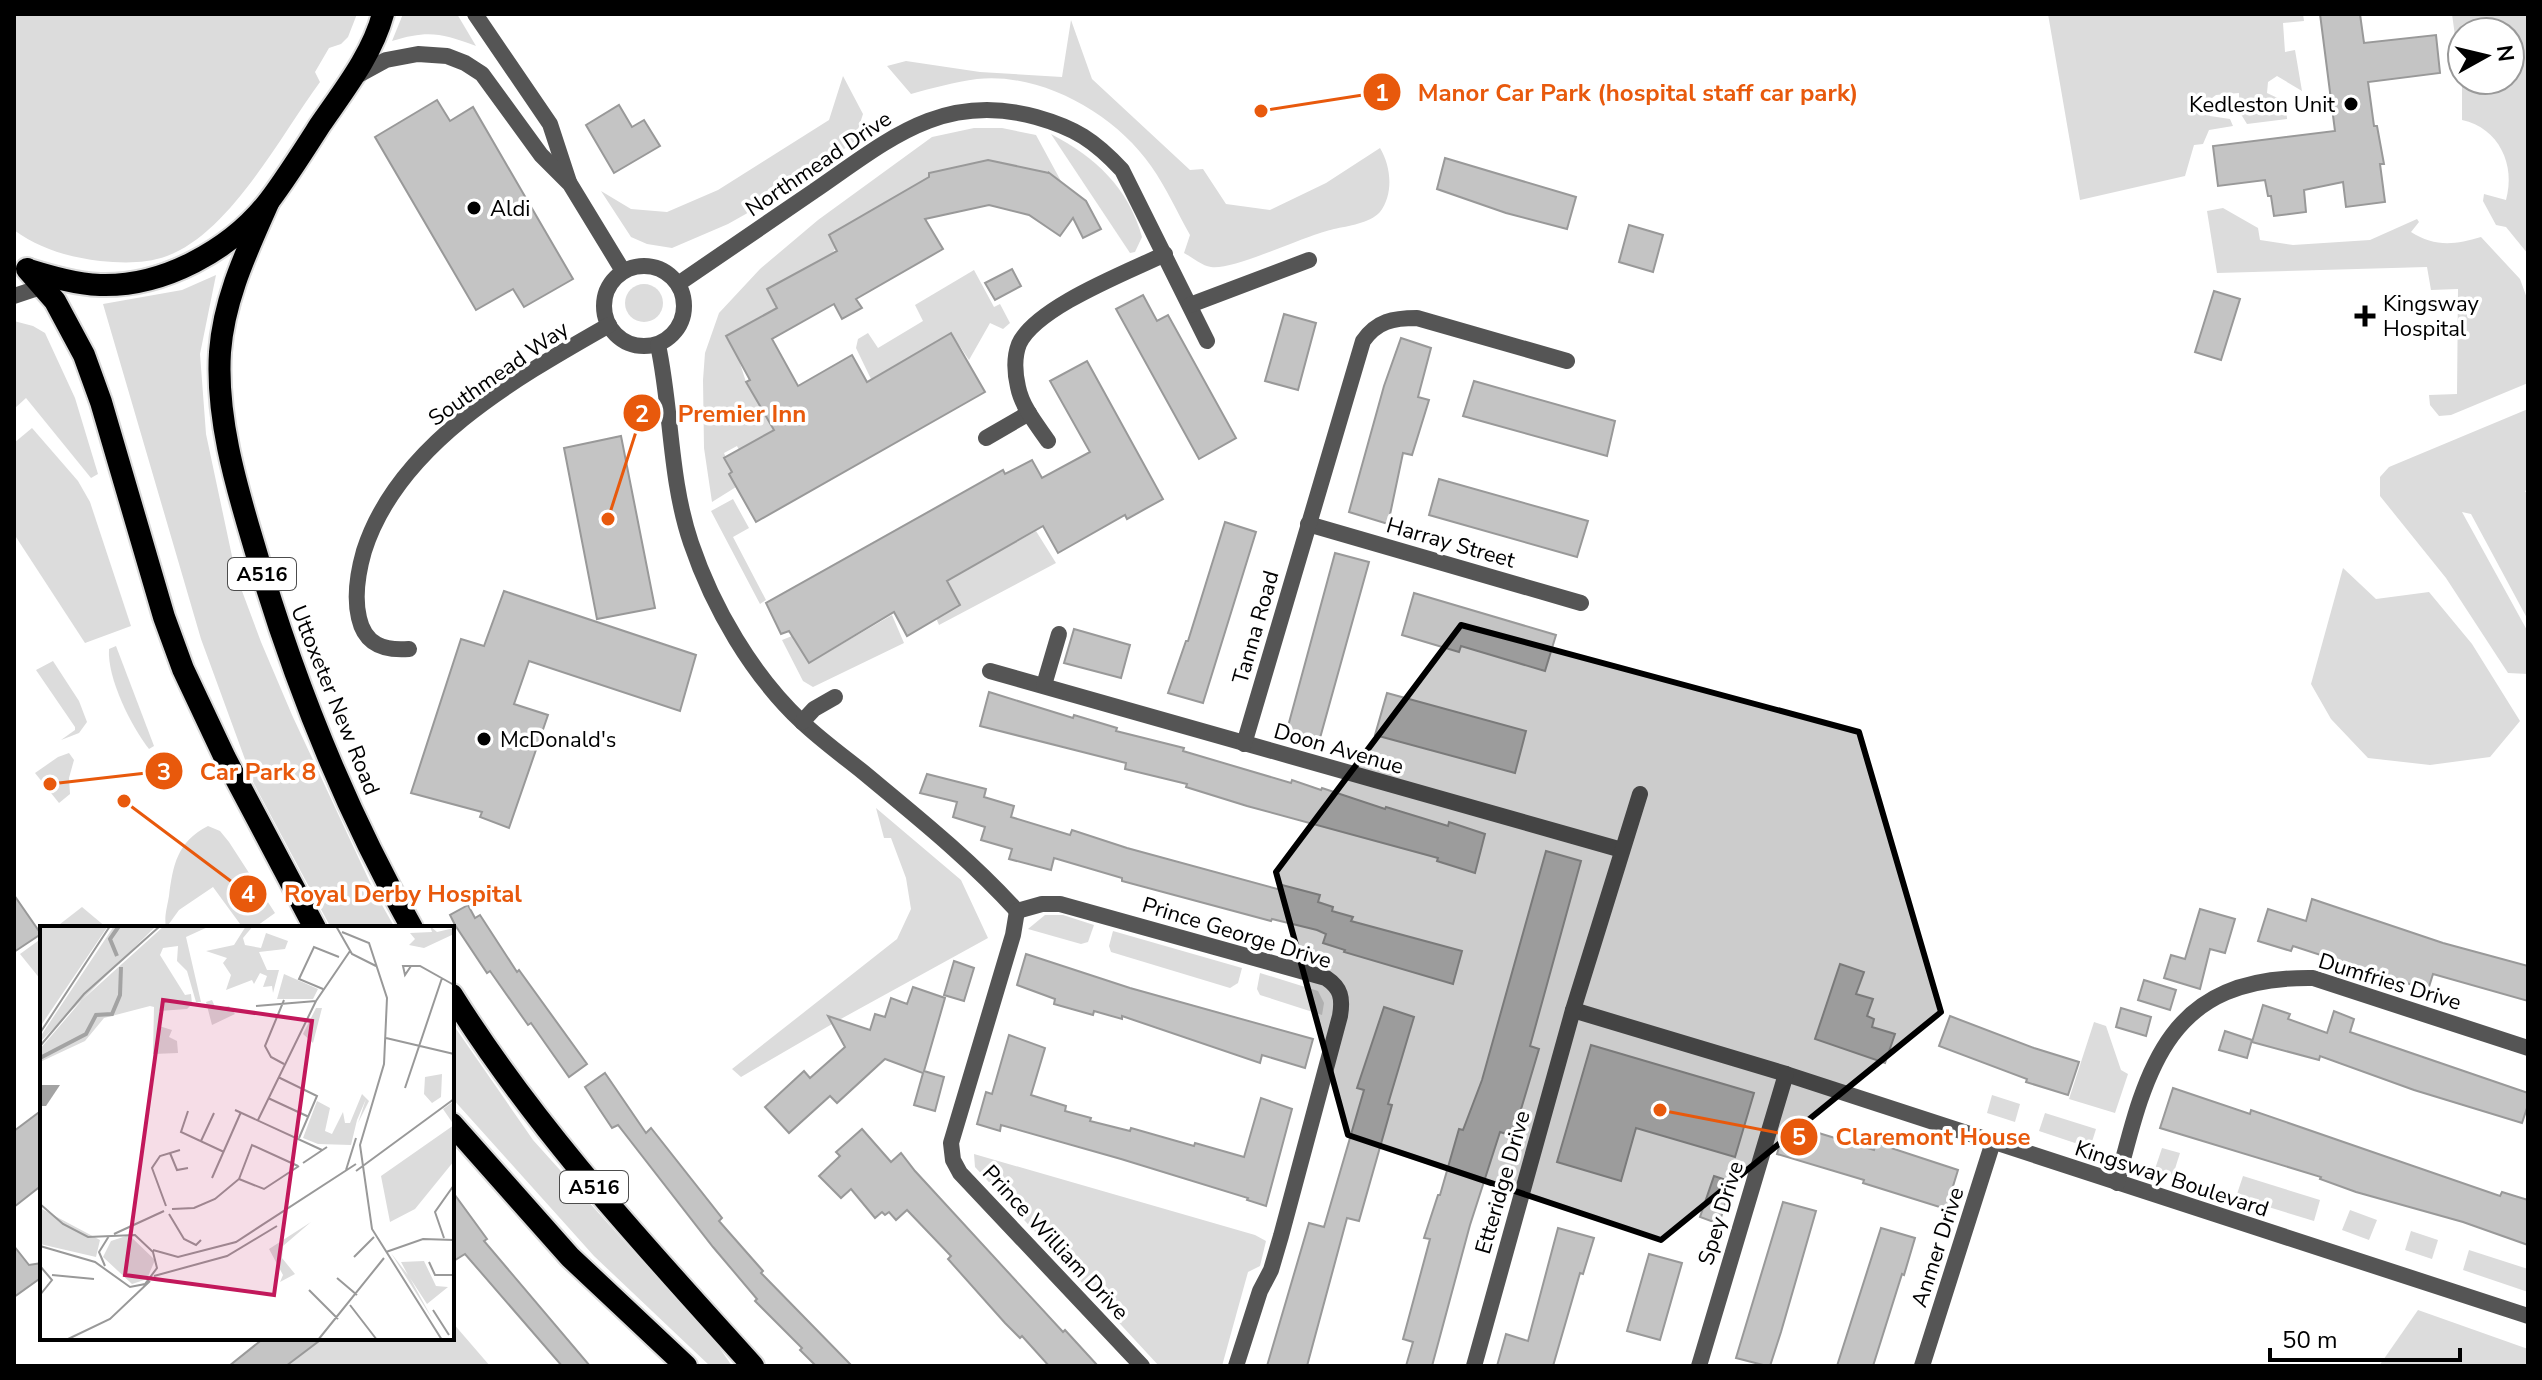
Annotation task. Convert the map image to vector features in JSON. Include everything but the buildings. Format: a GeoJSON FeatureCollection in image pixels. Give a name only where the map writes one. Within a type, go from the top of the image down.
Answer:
{"type":"FeatureCollection","features":[{"type":"Feature","properties":{"kind":"highway","name":"A516"},"geometry":{"type":"LineString","coordinates":[[20,265],[53,283],[117,284],[169,273],[217,248],[268,203],[351,79],[373,41],[383,14]]}},
{"type":"Feature","properties":{"kind":"highway","name":"Uttoxeter New Road"},"geometry":{"type":"LineString","coordinates":[[268,203],[236,277],[222,332],[221,400],[232,461],[271,608],[296,681],[356,819],[411,926]]}},
{"type":"Feature","properties":{"kind":"highway"},"geometry":{"type":"LineString","coordinates":[[53,283],[101,402],[164,617],[194,695],[314,926]]}},
{"type":"Feature","properties":{"kind":"highway","name":"A516"},"geometry":{"type":"LineString","coordinates":[[454,998],[551,1136],[753,1366]]}},
{"type":"Feature","properties":{"kind":"highway","name":"A516"},"geometry":{"type":"LineString","coordinates":[[454,1126],[570,1257],[686,1366]]}},
{"type":"Feature","properties":{"kind":"street"},"geometry":{"type":"LineString","coordinates":[[475,14],[550,124],[570,184]]}},
{"type":"Feature","properties":{"kind":"street"},"geometry":{"type":"LineString","coordinates":[[351,79],[386,60],[418,54],[447,56],[482,74],[541,155],[570,184],[623,271]]}},
{"type":"Feature","properties":{"kind":"street","name":"Northmead Drive"},"geometry":{"type":"LineString","coordinates":[[678,284],[855,161],[910,127],[944,114],[977,109],[1007,110],[1055,122],[1079,132],[1103,149],[1122,170],[1207,341]]}},
{"type":"Feature","properties":{"kind":"street"},"geometry":{"type":"LineString","coordinates":[[1048,441],[1018,390],[1016,366],[1019,344],[1046,315],[1165,254]]}},
{"type":"Feature","properties":{"kind":"street"},"geometry":{"type":"LineString","coordinates":[[1190,305],[1309,260]]}},
{"type":"Feature","properties":{"kind":"street"},"geometry":{"type":"LineString","coordinates":[[644,266],[662,270],[678,284],[685,307],[681,322],[672,335],[658,345],[643,347],[628,343],[609,325],[604,302],[609,287],[623,271],[644,266]]}},
{"type":"Feature","properties":{"kind":"street"},"geometry":{"type":"LineString","coordinates":[[14,296],[53,283]]}},
{"type":"Feature","properties":{"kind":"street","name":"Tanna Road"},"geometry":{"type":"LineString","coordinates":[[1244,744],[1363,341],[1379,324],[1397,318],[1417,318],[1567,361]]}},
{"type":"Feature","properties":{"kind":"street","name":"Southmead Way"},"geometry":{"type":"LineString","coordinates":[[409,649],[378,647],[361,626],[357,608],[362,559],[377,518],[394,489],[430,448],[490,400],[609,325]]}},
{"type":"Feature","properties":{"kind":"street"},"geometry":{"type":"LineString","coordinates":[[658,345],[664,372],[674,470],[690,541],[731,629],[774,692],[802,722],[954,851],[1017,911]]}},
{"type":"Feature","properties":{"kind":"street"},"geometry":{"type":"LineString","coordinates":[[986,438],[1029,413]]}},
{"type":"Feature","properties":{"kind":"street","name":"Harray Street"},"geometry":{"type":"LineString","coordinates":[[1308,524],[1581,603]]}},
{"type":"Feature","properties":{"kind":"street"},"geometry":{"type":"LineString","coordinates":[[1044,685],[1059,634]]}},
{"type":"Feature","properties":{"kind":"street","name":"Doon Avenue"},"geometry":{"type":"LineString","coordinates":[[990,671],[1622,850]]}},
{"type":"Feature","properties":{"kind":"street"},"geometry":{"type":"LineString","coordinates":[[802,722],[814,709],[835,697]]}},
{"type":"Feature","properties":{"kind":"street","name":"Etteridge Drive"},"geometry":{"type":"LineString","coordinates":[[1474,1366],[1573,1010],[1640,794]]}},
{"type":"Feature","properties":{"kind":"street","name":"Prince George Drive"},"geometry":{"type":"LineString","coordinates":[[1017,911],[1042,904],[1060,904],[1326,978],[1340,992],[1340,1016],[1281,1236],[1236,1366]]}},
{"type":"Feature","properties":{"kind":"street","name":"Prince William Drive"},"geometry":{"type":"LineString","coordinates":[[1017,911],[1013,935],[951,1143],[953,1160],[960,1173],[1142,1366]]}},
{"type":"Feature","properties":{"kind":"street","name":"Dumfries Drive"},"geometry":{"type":"LineString","coordinates":[[2117,1183],[2131,1129],[2161,1049],[2179,1026],[2204,1004],[2239,986],[2283,978],[2313,978],[2528,1048]]}},
{"type":"Feature","properties":{"kind":"street","name":"Kingsway Boulevard"},"geometry":{"type":"LineString","coordinates":[[1573,1010],[1786,1074],[2528,1316]]}},
{"type":"Feature","properties":{"kind":"street","name":"Spey Drive"},"geometry":{"type":"LineString","coordinates":[[1699,1366],[1786,1074]]}},
{"type":"Feature","properties":{"kind":"street","name":"Anmer Drive"},"geometry":{"type":"LineString","coordinates":[[1922,1366],[1993,1142]]}},
{"type":"Feature","properties":{"kind":"highlighted area"},"geometry":{"type":"Polygon","coordinates":[[[1461,625],[1859,732],[1941,1012],[1661,1240],[1348,1135],[1276,872],[1461,625]]]}},
{"type":"Feature","properties":{"kind":"shaded area"},"geometry":{"type":"Polygon","coordinates":[[[14,14],[357,14],[348,37],[341,44],[329,48],[315,72],[320,82],[233,205],[190,244],[159,259],[125,262],[66,254],[44,247],[14,230],[14,14]]]}},
{"type":"Feature","properties":{"kind":"shaded area"},"geometry":{"type":"Polygon","coordinates":[[[403,14],[457,14],[476,46],[434,34],[392,41],[403,14]]]}},
{"type":"Feature","properties":{"kind":"shaded area"},"geometry":{"type":"Polygon","coordinates":[[[2048,14],[2303,14],[2304,21],[2283,23],[2285,52],[2295,50],[2302,91],[2277,76],[2268,82],[2267,93],[2286,102],[2287,119],[2247,124],[2239,111],[2239,93],[2216,95],[2208,101],[2210,116],[2230,119],[2233,126],[2209,130],[2203,144],[2194,145],[2185,176],[2080,200],[2048,14]]]}},
{"type":"Feature","properties":{"kind":"shaded area"},"geometry":{"type":"Polygon","coordinates":[[[2452,14],[2528,14],[2528,254],[2506,227],[2496,225],[2483,201],[2484,194],[2506,200],[2509,174],[2502,150],[2486,131],[2462,120],[2462,96],[2526,96],[2526,16],[2452,14]]]}},
{"type":"Feature","properties":{"kind":"shaded area"},"geometry":{"type":"Polygon","coordinates":[[[1071,20],[1092,79],[1190,170],[1203,169],[1226,204],[1270,210],[1326,183],[1380,148],[1387,163],[1389,189],[1380,212],[1365,221],[1235,264],[1211,267],[1184,253],[1190,235],[1167,191],[1136,147],[1097,114],[1051,90],[1026,82],[1001,79],[969,80],[911,94],[887,66],[906,61],[980,72],[1062,77],[1071,20]]]}},
{"type":"Feature","properties":{"kind":"shaded area"},"geometry":{"type":"Polygon","coordinates":[[[843,76],[863,114],[854,142],[774,198],[728,224],[672,248],[647,244],[631,237],[601,191],[631,209],[667,212],[718,190],[829,120],[843,76]]]}},
{"type":"Feature","properties":{"kind":"shaded area"},"geometry":{"type":"Polygon","coordinates":[[[974,128],[1002,128],[1036,135],[1062,183],[1051,174],[988,160],[929,173],[939,215],[908,189],[829,235],[836,248],[831,254],[767,289],[777,308],[738,357],[746,382],[786,423],[739,450],[737,446],[724,453],[736,487],[712,502],[704,448],[703,380],[705,353],[719,313],[760,269],[818,220],[932,137],[974,128]]]}},
{"type":"Feature","properties":{"kind":"shaded area"},"geometry":{"type":"Polygon","coordinates":[[[1051,134],[1082,153],[1119,189],[1142,237],[1135,252],[1130,253],[1051,134]]]}},
{"type":"Feature","properties":{"kind":"shaded area"},"geometry":{"type":"Polygon","coordinates":[[[2223,208],[2258,228],[2260,240],[2293,245],[2370,240],[2417,219],[2419,222],[2411,232],[2428,240],[2453,243],[2481,237],[2520,279],[2528,301],[2528,383],[2451,415],[2439,416],[2430,405],[2429,395],[2457,394],[2458,289],[2431,290],[2427,267],[2217,273],[2207,211],[2223,208]]]}},
{"type":"Feature","properties":{"kind":"shaded area"},"geometry":{"type":"Polygon","coordinates":[[[974,270],[994,307],[1000,304],[1010,323],[1003,329],[990,323],[969,360],[951,333],[871,379],[856,348],[858,339],[868,333],[878,348],[923,321],[915,305],[974,270]]]}},
{"type":"Feature","properties":{"kind":"shaded area"},"geometry":{"type":"Polygon","coordinates":[[[216,275],[200,354],[206,434],[236,575],[292,715],[374,891],[394,926],[330,926],[254,784],[201,639],[103,304],[182,290],[216,275]]]}},
{"type":"Feature","properties":{"kind":"shaded area"},"geometry":{"type":"Polygon","coordinates":[[[644,284],[657,290],[663,303],[657,316],[644,322],[631,316],[625,303],[631,290],[644,284]]]}},
{"type":"Feature","properties":{"kind":"shaded area"},"geometry":{"type":"Polygon","coordinates":[[[14,321],[45,333],[75,398],[98,474],[91,478],[26,398],[14,409],[14,321]]]}},
{"type":"Feature","properties":{"kind":"shaded area"},"geometry":{"type":"Polygon","coordinates":[[[2528,409],[2528,489],[2525,491],[2528,496],[2528,620],[2471,514],[2462,512],[2528,632],[2528,674],[2508,673],[2446,578],[2380,496],[2380,477],[2389,467],[2528,409]]]}},
{"type":"Feature","properties":{"kind":"shaded area"},"geometry":{"type":"Polygon","coordinates":[[[32,428],[78,481],[90,502],[131,626],[85,643],[14,534],[14,443],[32,428]]]}},
{"type":"Feature","properties":{"kind":"shaded area"},"geometry":{"type":"Polygon","coordinates":[[[733,499],[749,528],[733,537],[766,600],[760,604],[711,511],[733,499]]]}},
{"type":"Feature","properties":{"kind":"shaded area"},"geometry":{"type":"Polygon","coordinates":[[[1036,531],[1056,563],[939,625],[936,618],[960,605],[940,568],[957,575],[1036,531]]]}},
{"type":"Feature","properties":{"kind":"shaded area"},"geometry":{"type":"Polygon","coordinates":[[[2343,568],[2376,599],[2429,592],[2472,644],[2520,721],[2490,757],[2430,765],[2368,758],[2331,719],[2311,684],[2343,568]]]}},
{"type":"Feature","properties":{"kind":"shaded area"},"geometry":{"type":"Polygon","coordinates":[[[892,615],[904,643],[813,687],[803,681],[782,640],[792,636],[809,663],[892,615]]]}},
{"type":"Feature","properties":{"kind":"shaded area"},"geometry":{"type":"Polygon","coordinates":[[[116,646],[154,746],[149,749],[128,715],[116,687],[109,649],[116,646]]]}},
{"type":"Feature","properties":{"kind":"shaded area"},"geometry":{"type":"Polygon","coordinates":[[[53,661],[79,701],[87,722],[79,733],[61,740],[75,727],[36,670],[53,661]]]}},
{"type":"Feature","properties":{"kind":"shaded area"},"geometry":{"type":"Polygon","coordinates":[[[69,753],[74,760],[69,778],[70,794],[59,803],[35,773],[69,753]]]}},
{"type":"Feature","properties":{"kind":"shaded area"},"geometry":{"type":"Polygon","coordinates":[[[876,808],[961,880],[988,938],[741,1077],[732,1069],[897,939],[911,909],[906,878],[891,838],[884,838],[876,808]]]}},
{"type":"Feature","properties":{"kind":"shaded area"},"geometry":{"type":"Polygon","coordinates":[[[208,826],[220,831],[275,913],[257,926],[242,926],[213,887],[179,910],[166,926],[178,855],[198,832],[208,826]]]}},
{"type":"Feature","properties":{"kind":"shaded area"},"geometry":{"type":"Polygon","coordinates":[[[82,907],[105,926],[58,926],[82,907]]]}},
{"type":"Feature","properties":{"kind":"shaded area"},"geometry":{"type":"Polygon","coordinates":[[[1045,915],[1063,915],[1094,925],[1088,942],[1081,944],[1028,929],[1045,915]]]}},
{"type":"Feature","properties":{"kind":"shaded area"},"geometry":{"type":"Polygon","coordinates":[[[1113,931],[1242,968],[1238,983],[1230,988],[1111,952],[1109,946],[1113,931]]]}},
{"type":"Feature","properties":{"kind":"shaded area"},"geometry":{"type":"Polygon","coordinates":[[[40,939],[40,979],[20,954],[40,939]]]}},
{"type":"Feature","properties":{"kind":"shaded area"},"geometry":{"type":"Polygon","coordinates":[[[1260,973],[1318,991],[1324,1003],[1322,1015],[1260,995],[1257,989],[1260,973]]]}},
{"type":"Feature","properties":{"kind":"shaded area"},"geometry":{"type":"Polygon","coordinates":[[[2094,1022],[2106,1026],[2121,1070],[2128,1074],[2115,1113],[2069,1099],[2094,1022]]]}},
{"type":"Feature","properties":{"kind":"shaded area"},"geometry":{"type":"Polygon","coordinates":[[[454,1026],[533,1140],[719,1347],[732,1366],[710,1366],[594,1256],[454,1100],[454,1026]]]}},
{"type":"Feature","properties":{"kind":"shaded area"},"geometry":{"type":"Polygon","coordinates":[[[1992,1095],[2020,1104],[2015,1122],[1987,1113],[1992,1095]]]}},
{"type":"Feature","properties":{"kind":"shaded area"},"geometry":{"type":"Polygon","coordinates":[[[2045,1113],[2096,1129],[2090,1148],[2039,1131],[2045,1113]]]}},
{"type":"Feature","properties":{"kind":"shaded area"},"geometry":{"type":"Polygon","coordinates":[[[2162,1148],[2180,1153],[2173,1175],[2155,1169],[2162,1148]]]}},
{"type":"Feature","properties":{"kind":"shaded area"},"geometry":{"type":"Polygon","coordinates":[[[974,1154],[1255,1235],[1266,1241],[1260,1266],[1248,1272],[1222,1366],[1159,1366],[975,1167],[974,1154]]]}},
{"type":"Feature","properties":{"kind":"shaded area"},"geometry":{"type":"Polygon","coordinates":[[[2243,1176],[2320,1200],[2314,1221],[2236,1197],[2243,1176]]]}},
{"type":"Feature","properties":{"kind":"shaded area"},"geometry":{"type":"Polygon","coordinates":[[[2350,1210],[2377,1220],[2369,1240],[2342,1230],[2350,1210]]]}},
{"type":"Feature","properties":{"kind":"shaded area"},"geometry":{"type":"Polygon","coordinates":[[[2411,1231],[2438,1240],[2432,1259],[2405,1250],[2411,1231]]]}},
{"type":"Feature","properties":{"kind":"shaded area"},"geometry":{"type":"Polygon","coordinates":[[[2469,1250],[2528,1269],[2528,1292],[2463,1270],[2469,1250]]]}},
{"type":"Feature","properties":{"kind":"shaded area"},"geometry":{"type":"Polygon","coordinates":[[[2418,1310],[2528,1349],[2528,1366],[2379,1366],[2418,1310]]]}},
{"type":"Feature","properties":{"kind":"shaded area"},"geometry":{"type":"Polygon","coordinates":[[[454,1324],[490,1366],[286,1366],[320,1340],[454,1340],[454,1324]]]}},
{"type":"Feature","properties":{"kind":"place","name":"Kedleston Unit"},"geometry":{"type":"Point","coordinates":[2351,104]}},
{"type":"Feature","properties":{"kind":"place","name":"Manor Car Park (hospital staff car park)"},"geometry":{"type":"Point","coordinates":[1261,111]}},
{"type":"Feature","properties":{"kind":"place","name":"Aldi"},"geometry":{"type":"Point","coordinates":[474,208]}},
{"type":"Feature","properties":{"kind":"place","name":"Kingsway Hospital"},"geometry":{"type":"Point","coordinates":[2365,316]}},
{"type":"Feature","properties":{"kind":"place","name":"Premier Inn"},"geometry":{"type":"Point","coordinates":[608,519]}},
{"type":"Feature","properties":{"kind":"place","name":"McDonald's"},"geometry":{"type":"Point","coordinates":[484,739]}},
{"type":"Feature","properties":{"kind":"place","name":"Car Park 8"},"geometry":{"type":"Point","coordinates":[50,784]}},
{"type":"Feature","properties":{"kind":"place","name":"Royal Derby Hospital"},"geometry":{"type":"Point","coordinates":[124,801]}},
{"type":"Feature","properties":{"kind":"place","name":"Claremont House"},"geometry":{"type":"Point","coordinates":[1660,1110]}}]}
